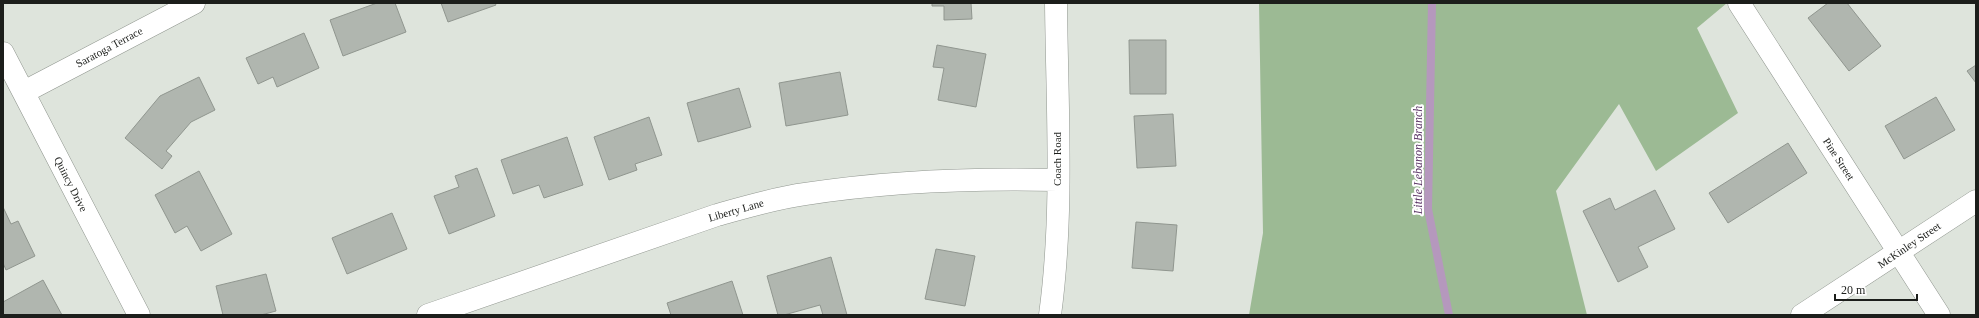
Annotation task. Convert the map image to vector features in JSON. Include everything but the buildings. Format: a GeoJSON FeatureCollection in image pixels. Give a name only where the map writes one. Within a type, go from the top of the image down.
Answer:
{"type":"FeatureCollection","features":[{"type":"Feature","properties":{"kind":"street","name":"Saratoga Terrace"},"geometry":{"type":"LineString","coordinates":[[24,92],[194,3]]}},
{"type":"Feature","properties":{"kind":"street","name":"Coach Road"},"geometry":{"type":"LineString","coordinates":[[1050,315],[1056,276],[1058,180],[1056,3]]}},
{"type":"Feature","properties":{"kind":"street","name":"Pine Street"},"geometry":{"type":"LineString","coordinates":[[1738,3],[1939,315]]}},
{"type":"Feature","properties":{"kind":"street","name":"Quincy Drive"},"geometry":{"type":"LineString","coordinates":[[3,53],[139,315]]}},
{"type":"Feature","properties":{"kind":"street","name":"Liberty Lane"},"geometry":{"type":"LineString","coordinates":[[428,315],[717,215],[763,202],[804,194],[856,187],[999,179],[1058,180]]}},
{"type":"Feature","properties":{"kind":"street","name":"McKinley Street"},"geometry":{"type":"LineString","coordinates":[[1802,315],[1899,253],[1976,201]]}},
{"type":"Feature","properties":{"kind":"green space"},"geometry":{"type":"Polygon","coordinates":[[[1259,3],[1727,3],[1697,28],[1738,113],[1656,171],[1619,104],[1556,191],[1587,315],[1249,315],[1263,233],[1259,3]]]}},
{"type":"Feature","properties":{"kind":"waterway","name":"Little Lebanon Branch"},"geometry":{"type":"LineString","coordinates":[[1432,3],[1428,209],[1449,315]]}}]}
